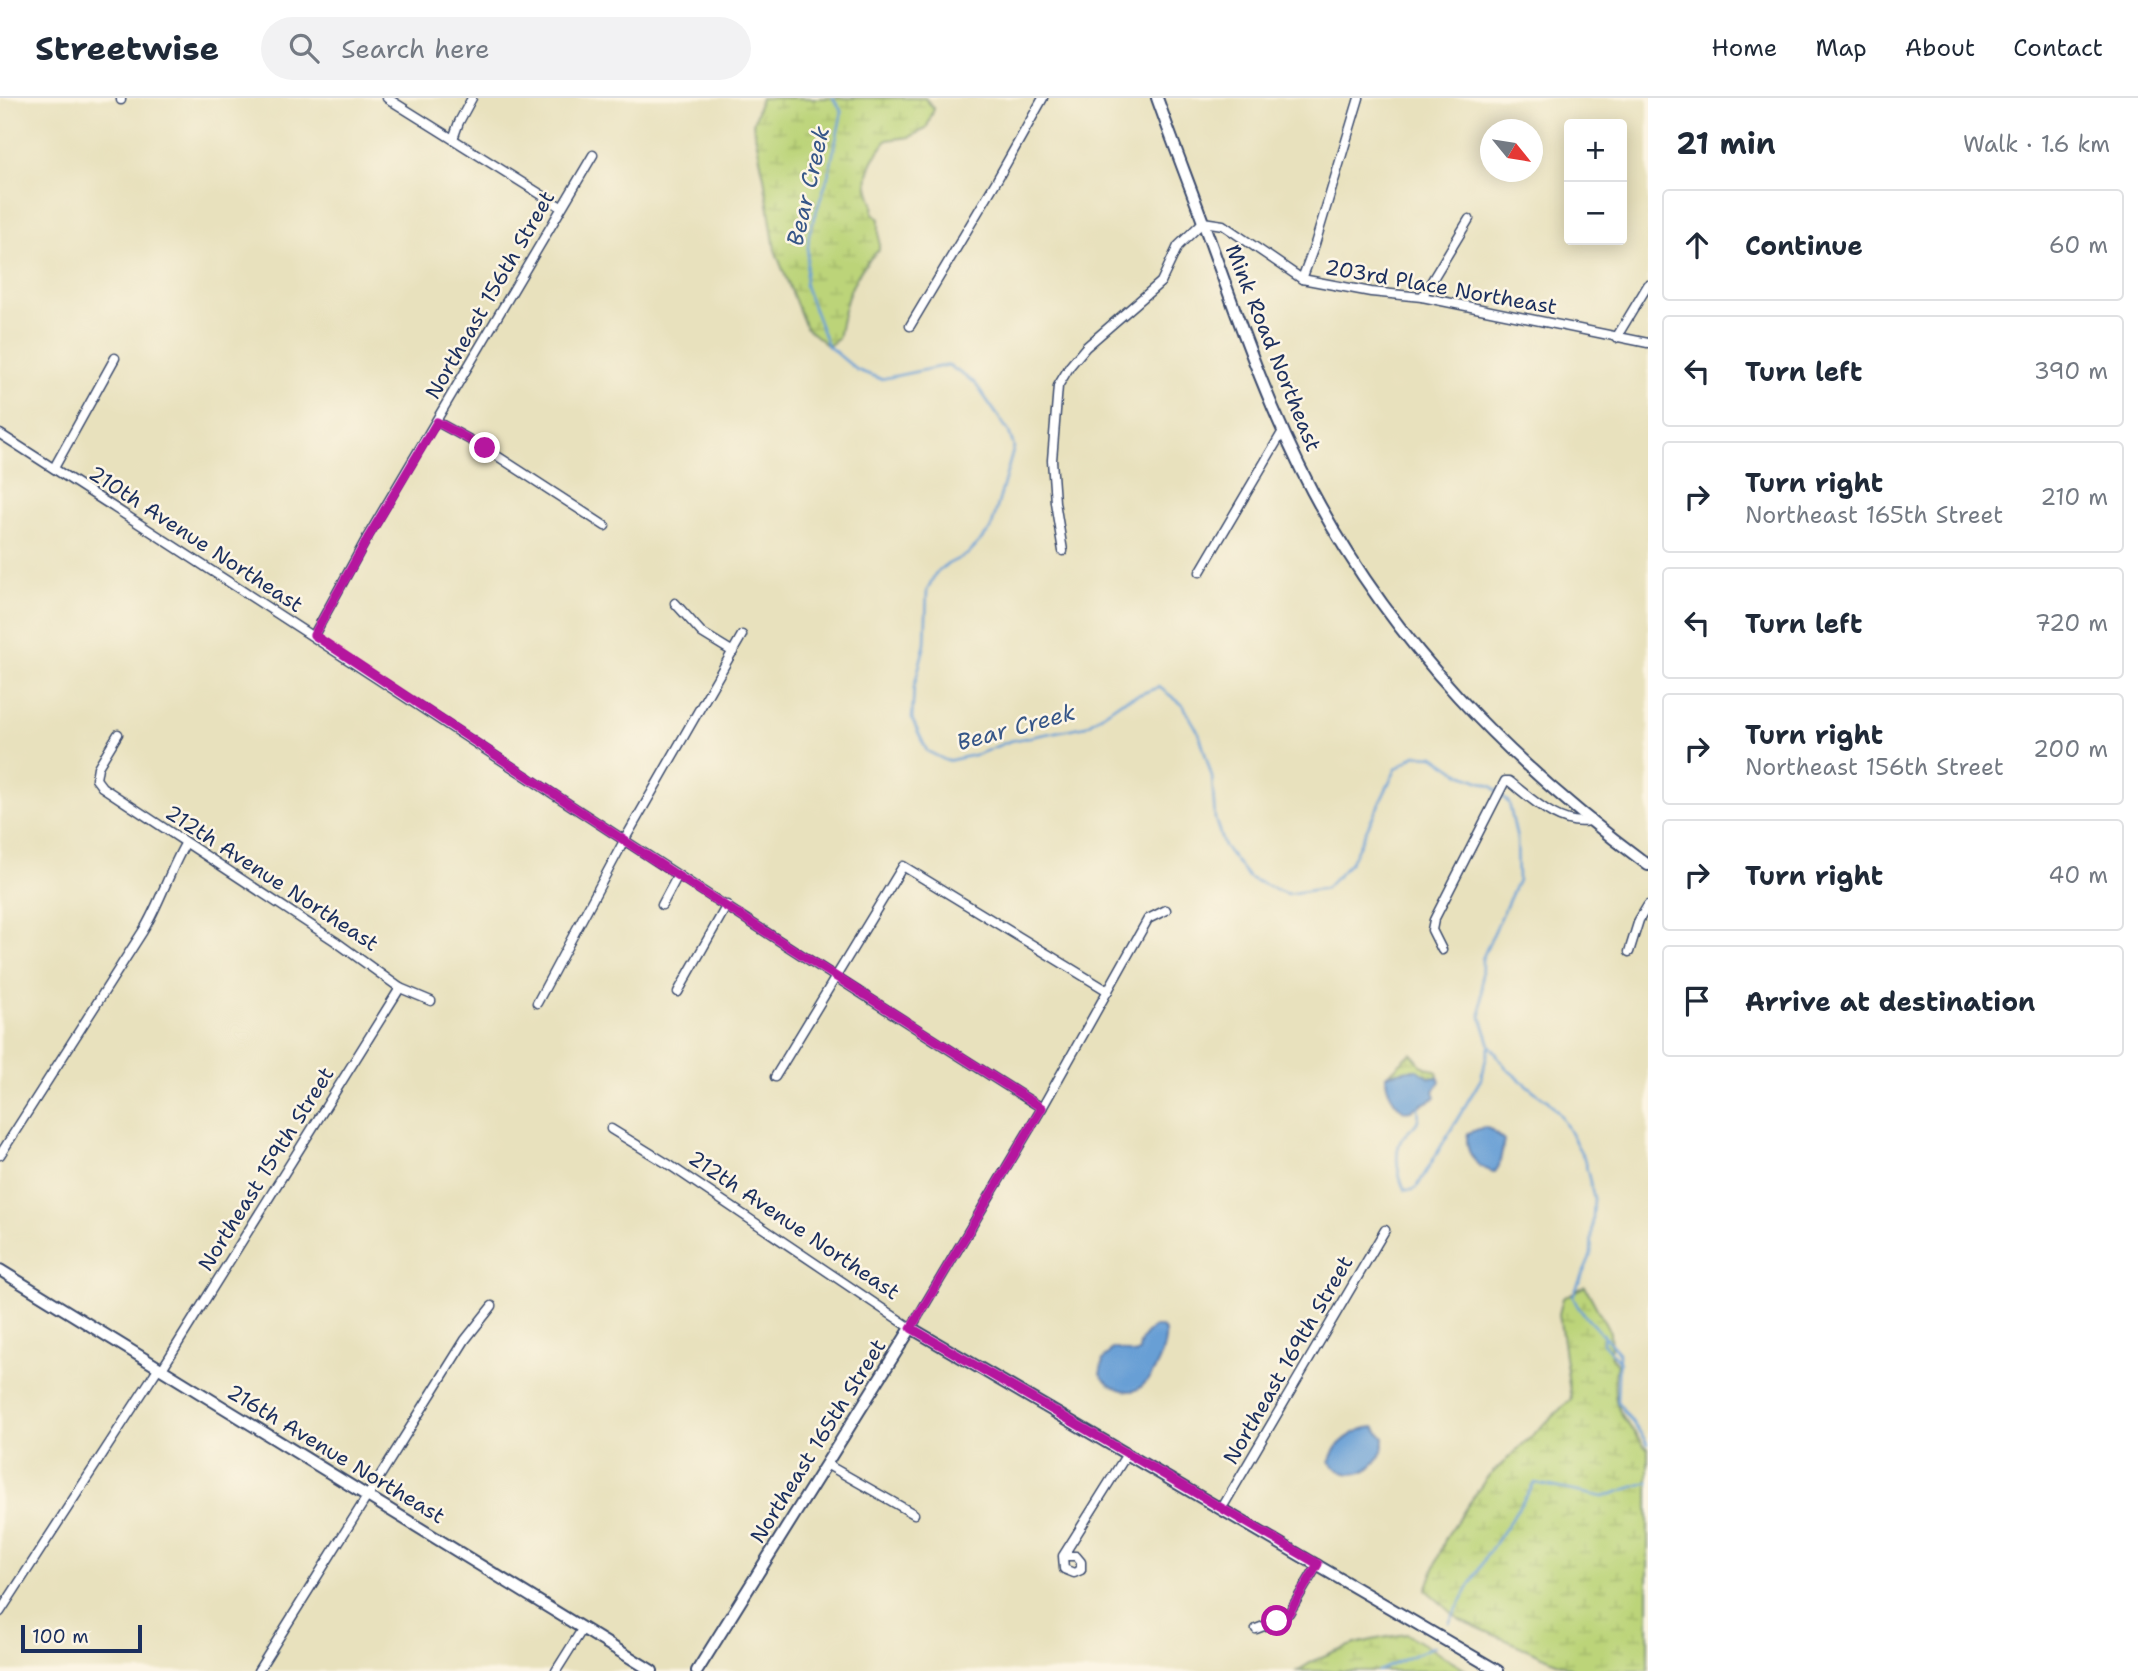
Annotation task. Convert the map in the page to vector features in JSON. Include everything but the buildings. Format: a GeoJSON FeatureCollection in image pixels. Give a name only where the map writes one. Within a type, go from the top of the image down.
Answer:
{"type":"FeatureCollection","features":[{"type":"Feature","properties":{"kind":"street"},"geometry":{"type":"LineString","coordinates":[[387,98],[561,207]]}},
{"type":"Feature","properties":{"kind":"street"},"geometry":{"type":"LineString","coordinates":[[453,139],[472,98]]}},
{"type":"Feature","properties":{"kind":"street"},"geometry":{"type":"LineString","coordinates":[[909,327],[998,180],[1043,98]]}},
{"type":"Feature","properties":{"kind":"street","name":"Mink Road Northeast"},"geometry":{"type":"LineString","coordinates":[[1157,98],[1264,389],[1312,490],[1375,593],[1404,633],[1478,719],[1522,763],[1590,821],[1648,865]]}},
{"type":"Feature","properties":{"kind":"street"},"geometry":{"type":"LineString","coordinates":[[1302,279],[1359,98]]}},
{"type":"Feature","properties":{"kind":"street","name":"Northeast 156th Street"},"geometry":{"type":"LineString","coordinates":[[314,635],[369,536],[593,155]]}},
{"type":"Feature","properties":{"kind":"street"},"geometry":{"type":"LineString","coordinates":[[1422,297],[1469,219]]}},
{"type":"Feature","properties":{"kind":"street"},"geometry":{"type":"LineString","coordinates":[[1063,551],[1052,460],[1058,386],[1086,347],[1161,282],[1178,246],[1203,222]]}},
{"type":"Feature","properties":{"kind":"street","name":"203rd Place Northeast"},"geometry":{"type":"LineString","coordinates":[[1203,222],[1223,225],[1302,279],[1371,292],[1422,297],[1648,343]]}},
{"type":"Feature","properties":{"kind":"street"},"geometry":{"type":"LineString","coordinates":[[1616,338],[1648,285]]}},
{"type":"Feature","properties":{"kind":"street"},"geometry":{"type":"LineString","coordinates":[[54,468],[115,358]]}},
{"type":"Feature","properties":{"kind":"street"},"geometry":{"type":"LineString","coordinates":[[437,422],[485,448],[605,526]]}},
{"type":"Feature","properties":{"kind":"street"},"geometry":{"type":"LineString","coordinates":[[1200,572],[1283,432]]}},
{"type":"Feature","properties":{"kind":"street","name":"210th Avenue Northeast"},"geometry":{"type":"LineString","coordinates":[[0,433],[314,635],[678,876],[1042,1108]]}},
{"type":"Feature","properties":{"kind":"street"},"geometry":{"type":"LineString","coordinates":[[676,603],[702,633],[733,652]]}},
{"type":"Feature","properties":{"kind":"street"},"geometry":{"type":"LineString","coordinates":[[537,1003],[625,839],[742,635]]}},
{"type":"Feature","properties":{"kind":"street","name":"212th Avenue Northeast"},"geometry":{"type":"LineString","coordinates":[[118,734],[98,766],[96,779],[102,787],[335,941],[400,988],[431,1001]]}},
{"type":"Feature","properties":{"kind":"street"},"geometry":{"type":"LineString","coordinates":[[1442,950],[1432,930],[1434,920],[1502,784],[1509,780],[1547,810],[1567,820],[1578,823],[1590,821]]}},
{"type":"Feature","properties":{"kind":"street"},"geometry":{"type":"LineString","coordinates":[[0,1156],[157,908],[169,871],[185,844]]}},
{"type":"Feature","properties":{"kind":"street"},"geometry":{"type":"LineString","coordinates":[[775,1077],[903,866],[1108,991]]}},
{"type":"Feature","properties":{"kind":"street"},"geometry":{"type":"LineString","coordinates":[[662,905],[678,876]]}},
{"type":"Feature","properties":{"kind":"street"},"geometry":{"type":"LineString","coordinates":[[678,992],[727,905]]}},
{"type":"Feature","properties":{"kind":"street"},"geometry":{"type":"LineString","coordinates":[[1629,952],[1639,920],[1648,905]]}},
{"type":"Feature","properties":{"kind":"street","name":"Northeast 165th Street"},"geometry":{"type":"LineString","coordinates":[[697,1671],[911,1328],[1042,1108],[1148,919],[1166,910]]}},
{"type":"Feature","properties":{"kind":"street","name":"Northeast 159th Street"},"geometry":{"type":"LineString","coordinates":[[0,1612],[160,1368],[400,988]]}},
{"type":"Feature","properties":{"kind":"street","name":"212th Avenue Northeast"},"geometry":{"type":"LineString","coordinates":[[611,1129],[671,1166],[911,1328],[1498,1671]]}},
{"type":"Feature","properties":{"kind":"street","name":"Northeast 169th Street"},"geometry":{"type":"LineString","coordinates":[[1222,1508],[1385,1230]]}},
{"type":"Feature","properties":{"kind":"street","name":"216th Avenue Northeast"},"geometry":{"type":"LineString","coordinates":[[0,1270],[652,1671]]}},
{"type":"Feature","properties":{"kind":"street"},"geometry":{"type":"LineString","coordinates":[[258,1671],[465,1340],[492,1306]]}},
{"type":"Feature","properties":{"kind":"street"},"geometry":{"type":"LineString","coordinates":[[1063,1556],[1127,1454]]}},
{"type":"Feature","properties":{"kind":"street"},"geometry":{"type":"LineString","coordinates":[[826,1464],[914,1514]]}},
{"type":"Feature","properties":{"kind":"street"},"geometry":{"type":"LineString","coordinates":[[1256,1629],[1289,1613],[1318,1564]]}},
{"type":"Feature","properties":{"kind":"street"},"geometry":{"type":"LineString","coordinates":[[556,1671],[583,1628]]}},
{"type":"Feature","properties":{"kind":"green space"},"geometry":{"type":"Polygon","coordinates":[[[761,98],[925,98],[934,109],[926,129],[910,137],[887,140],[869,170],[868,184],[873,213],[879,219],[879,250],[855,279],[846,302],[838,339],[828,346],[806,328],[775,250],[753,124],[761,98]]]}},
{"type":"Feature","properties":{"kind":"green space"},"geometry":{"type":"Polygon","coordinates":[[[1411,1053],[1421,1065],[1437,1072],[1438,1077],[1430,1078],[1411,1071],[1389,1074],[1411,1053]]]}},
{"type":"Feature","properties":{"kind":"green space"},"geometry":{"type":"Polygon","coordinates":[[[1585,1286],[1610,1333],[1611,1357],[1617,1364],[1614,1391],[1618,1409],[1648,1448],[1648,1671],[1577,1671],[1460,1620],[1426,1590],[1446,1537],[1486,1479],[1571,1399],[1559,1314],[1563,1298],[1585,1286]]]}},
{"type":"Feature","properties":{"kind":"green space"},"geometry":{"type":"Polygon","coordinates":[[[1407,1634],[1467,1671],[1297,1671],[1350,1646],[1407,1634]]]}},
{"type":"Feature","properties":{"kind":"water"},"geometry":{"type":"Polygon","coordinates":[[[1418,1070],[1430,1078],[1438,1077],[1440,1081],[1434,1091],[1436,1097],[1404,1111],[1391,1096],[1386,1077],[1418,1070]]]}},
{"type":"Feature","properties":{"kind":"water"},"geometry":{"type":"Polygon","coordinates":[[[1484,1127],[1492,1130],[1504,1141],[1499,1166],[1495,1172],[1477,1163],[1468,1146],[1468,1133],[1484,1127]]]}},
{"type":"Feature","properties":{"kind":"water"},"geometry":{"type":"Polygon","coordinates":[[[1154,1327],[1161,1327],[1165,1331],[1165,1338],[1159,1361],[1147,1381],[1131,1391],[1108,1383],[1100,1374],[1103,1360],[1113,1348],[1135,1354],[1139,1352],[1143,1338],[1154,1327]]]}},
{"type":"Feature","properties":{"kind":"water"},"geometry":{"type":"Polygon","coordinates":[[[1374,1427],[1384,1438],[1379,1458],[1373,1465],[1365,1471],[1347,1473],[1338,1470],[1330,1462],[1335,1449],[1346,1438],[1360,1430],[1374,1427]]]}},
{"type":"Feature","properties":{"kind":"waterway","name":"Bear Creek"},"geometry":{"type":"LineString","coordinates":[[833,98],[842,112],[829,173],[809,234],[805,286],[828,346],[857,370],[881,379],[948,365],[975,383],[1009,432],[1014,447],[991,529],[968,554],[935,574],[927,591],[925,644],[914,687],[912,719],[927,751],[947,761],[978,754],[1010,741],[1086,726],[1122,701],[1159,687],[1183,705],[1199,733],[1212,777],[1215,819],[1224,846],[1249,878],[1287,894],[1326,888],[1351,862],[1396,769],[1415,755],[1434,756],[1459,773],[1493,787],[1509,803],[1517,839],[1518,880],[1482,959],[1481,1017],[1490,1045],[1507,1069],[1548,1101],[1561,1116],[1584,1158],[1594,1198],[1591,1255],[1573,1296],[1586,1317],[1619,1353],[1617,1401],[1648,1444]]}},
{"type":"Feature","properties":{"kind":"waterway"},"geometry":{"type":"LineString","coordinates":[[1418,1107],[1417,1123],[1399,1145],[1397,1158],[1405,1190],[1417,1187],[1481,1079],[1489,1047]]}},
{"type":"Feature","properties":{"kind":"waterway"},"geometry":{"type":"LineString","coordinates":[[1604,1334],[1603,1343],[1620,1362]]}},
{"type":"Feature","properties":{"kind":"waterway"},"geometry":{"type":"LineString","coordinates":[[1449,1623],[1485,1558],[1535,1483],[1603,1497],[1648,1482]]}},
{"type":"Feature","properties":{"kind":"waterway"},"geometry":{"type":"LineString","coordinates":[[1378,1671],[1434,1646]]}},
{"type":"Feature","properties":{"kind":"route"},"geometry":{"type":"LineString","coordinates":[[485,448],[437,422],[314,635],[678,876],[1042,1108],[911,1328],[1318,1564],[1289,1613],[1277,1621]]}}]}
